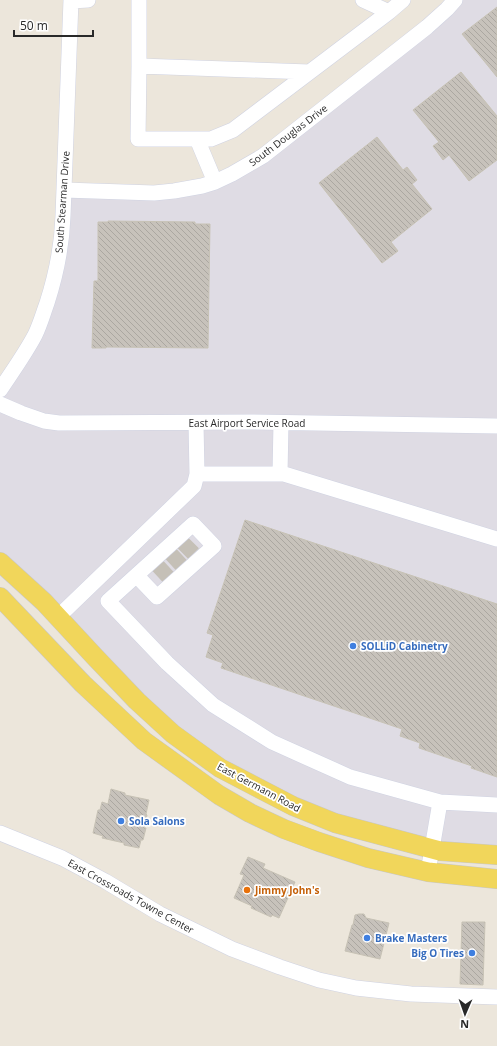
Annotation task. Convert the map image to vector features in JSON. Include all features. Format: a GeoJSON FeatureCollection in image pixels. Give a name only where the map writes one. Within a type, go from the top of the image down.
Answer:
{"type":"FeatureCollection","features":[{"type":"Feature","properties":{"kind":"main road","name":"East Germann Road"},"geometry":{"type":"LineString","coordinates":[[0,562],[44,602],[142,706],[173,734],[226,772],[293,806],[335,823],[440,851],[497,855]]}},
{"type":"Feature","properties":{"kind":"main road"},"geometry":{"type":"LineString","coordinates":[[0,597],[83,684],[144,741],[219,795],[250,813],[284,829],[368,858],[428,872],[497,879]]}},
{"type":"Feature","properties":{"kind":"main road"},"geometry":{"type":"LineString","coordinates":[[136,733],[146,733],[157,737],[207,771],[226,772]]}},
{"type":"Feature","properties":{"kind":"street"},"geometry":{"type":"LineString","coordinates":[[71,0],[88,0]]}},
{"type":"Feature","properties":{"kind":"street","name":"South Stearman Drive"},"geometry":{"type":"LineString","coordinates":[[0,390],[36,334],[52,285],[58,260],[62,235],[71,0]]}},
{"type":"Feature","properties":{"kind":"street"},"geometry":{"type":"LineString","coordinates":[[138,0],[138,139],[197,139],[211,139],[233,130],[404,0]]}},
{"type":"Feature","properties":{"kind":"street"},"geometry":{"type":"LineString","coordinates":[[363,0],[388,12]]}},
{"type":"Feature","properties":{"kind":"street","name":"South Douglas Drive"},"geometry":{"type":"LineString","coordinates":[[64,190],[154,193],[187,189],[215,182],[232,174],[263,156],[427,26],[455,0]]}},
{"type":"Feature","properties":{"kind":"street"},"geometry":{"type":"LineString","coordinates":[[139,66],[309,72]]}},
{"type":"Feature","properties":{"kind":"street"},"geometry":{"type":"LineString","coordinates":[[197,139],[215,182]]}},
{"type":"Feature","properties":{"kind":"street","name":"East Airport Service Road"},"geometry":{"type":"LineString","coordinates":[[0,404],[44,421],[59,424],[281,423],[497,426]]}},
{"type":"Feature","properties":{"kind":"street"},"geometry":{"type":"LineString","coordinates":[[58,617],[194,486],[197,474],[196,423]]}},
{"type":"Feature","properties":{"kind":"street"},"geometry":{"type":"LineString","coordinates":[[280,474],[281,423]]}},
{"type":"Feature","properties":{"kind":"street"},"geometry":{"type":"LineString","coordinates":[[197,474],[280,474],[291,476],[497,539]]}},
{"type":"Feature","properties":{"kind":"street"},"geometry":{"type":"LineString","coordinates":[[108,601],[137,576],[155,564],[181,540],[193,524],[214,546],[197,558],[172,580],[157,596],[137,576]]}},
{"type":"Feature","properties":{"kind":"street"},"geometry":{"type":"LineString","coordinates":[[92,584],[167,664],[213,705],[272,742],[350,777],[440,802],[497,805]]}},
{"type":"Feature","properties":{"kind":"street"},"geometry":{"type":"LineString","coordinates":[[428,872],[440,802]]}},
{"type":"Feature","properties":{"kind":"street","name":"East Crossroads Towne Center"},"geometry":{"type":"LineString","coordinates":[[0,833],[62,858],[105,880],[160,914],[232,949],[280,967],[320,980],[356,988],[411,994],[497,997]]}},
{"type":"Feature","properties":{"kind":"shaded area"},"geometry":{"type":"Polygon","coordinates":[[[455,0],[497,0],[497,855],[399,841],[220,768],[0,562],[0,390],[36,334],[64,190],[154,193],[232,174],[455,0]]]}},
{"type":"Feature","properties":{"kind":"building"},"geometry":{"type":"Polygon","coordinates":[[[497,7],[497,77],[462,34],[497,7]]]}},
{"type":"Feature","properties":{"kind":"building"},"geometry":{"type":"Polygon","coordinates":[[[461,72],[497,116],[497,160],[469,181],[449,155],[443,160],[433,146],[439,142],[413,110],[461,72]]]}},
{"type":"Feature","properties":{"kind":"building"},"geometry":{"type":"Polygon","coordinates":[[[377,137],[403,170],[407,167],[417,180],[412,184],[432,209],[391,242],[398,251],[382,263],[319,183],[377,137]]]}},
{"type":"Feature","properties":{"kind":"building"},"geometry":{"type":"Polygon","coordinates":[[[98,222],[195,222],[195,224],[210,224],[208,348],[92,348],[94,281],[98,281],[98,222]]]}},
{"type":"Feature","properties":{"kind":"building","name":"SOLLiD Cabinetry"},"geometry":{"type":"Polygon","coordinates":[[[245,520],[497,604],[497,777],[471,768],[472,766],[419,748],[420,743],[400,736],[402,729],[221,668],[223,663],[206,657],[213,635],[207,633],[245,520]]]}},
{"type":"Feature","properties":{"kind":"building","name":"Sola Salons"},"geometry":{"type":"Polygon","coordinates":[[[111,789],[125,793],[125,795],[149,800],[144,828],[146,828],[139,848],[102,838],[103,836],[93,833],[98,810],[100,810],[102,802],[108,804],[111,789]]]}},
{"type":"Feature","properties":{"kind":"building"},"geometry":{"type":"Polygon","coordinates":[[[248,857],[265,864],[263,868],[295,882],[279,918],[272,915],[271,917],[234,898],[244,875],[240,874],[248,857]]]}},
{"type":"Feature","properties":{"kind":"building","name":"Brake Masters"},"geometry":{"type":"Polygon","coordinates":[[[364,914],[366,918],[389,923],[380,959],[345,951],[355,915],[364,914]]]}},
{"type":"Feature","properties":{"kind":"building","name":"Big O Tires"},"geometry":{"type":"Polygon","coordinates":[[[462,922],[485,922],[483,985],[460,984],[462,922]]]}},
{"type":"Feature","properties":{"kind":"tunnel"},"geometry":{"type":"LineString","coordinates":[[183,543],[195,555]]}},
{"type":"Feature","properties":{"kind":"tunnel"},"geometry":{"type":"LineString","coordinates":[[171,554],[183,567]]}},
{"type":"Feature","properties":{"kind":"tunnel"},"geometry":{"type":"LineString","coordinates":[[158,566],[170,579]]}},
{"type":"Feature","properties":{"kind":"place","name":"SOLLiD Cabinetry"},"geometry":{"type":"Point","coordinates":[353,646]}},
{"type":"Feature","properties":{"kind":"place","name":"Sola Salons"},"geometry":{"type":"Point","coordinates":[121,821]}},
{"type":"Feature","properties":{"kind":"place","name":"Jimmy John's"},"geometry":{"type":"Point","coordinates":[247,890]}},
{"type":"Feature","properties":{"kind":"place","name":"Brake Masters"},"geometry":{"type":"Point","coordinates":[367,938]}},
{"type":"Feature","properties":{"kind":"place","name":"Big O Tires"},"geometry":{"type":"Point","coordinates":[472,953]}}]}
